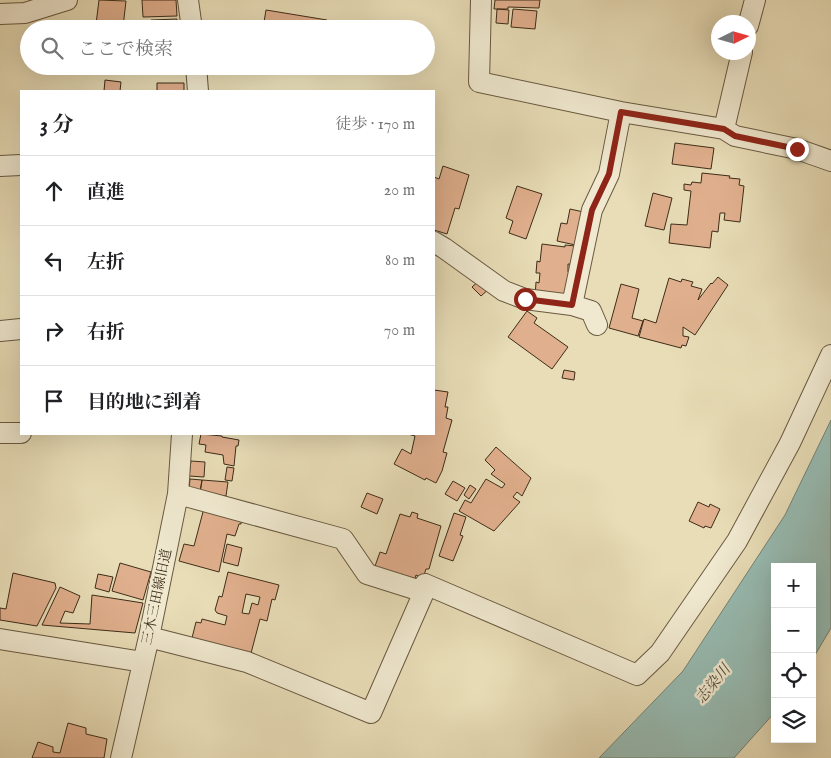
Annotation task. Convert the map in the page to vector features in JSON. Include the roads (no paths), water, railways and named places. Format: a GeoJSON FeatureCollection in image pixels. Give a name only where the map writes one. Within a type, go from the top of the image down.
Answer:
{"type":"FeatureCollection","features":[{"type":"Feature","properties":{"kind":"street"},"geometry":{"type":"LineString","coordinates":[[0,14],[26,13],[67,0]]}},
{"type":"Feature","properties":{"kind":"street"},"geometry":{"type":"LineString","coordinates":[[188,0],[191,20]]}},
{"type":"Feature","properties":{"kind":"street"},"geometry":{"type":"LineString","coordinates":[[481,0],[479,82],[621,112],[724,129],[735,136],[797,149],[831,162]]}},
{"type":"Feature","properties":{"kind":"street"},"geometry":{"type":"LineString","coordinates":[[751,15],[755,0]]}},
{"type":"Feature","properties":{"kind":"street"},"geometry":{"type":"LineString","coordinates":[[724,129],[740,60]]}},
{"type":"Feature","properties":{"kind":"street"},"geometry":{"type":"LineString","coordinates":[[197,75],[198,90]]}},
{"type":"Feature","properties":{"kind":"street"},"geometry":{"type":"LineString","coordinates":[[572,305],[592,210],[609,174],[621,112]]}},
{"type":"Feature","properties":{"kind":"street"},"geometry":{"type":"LineString","coordinates":[[0,166],[20,165]]}},
{"type":"Feature","properties":{"kind":"street"},"geometry":{"type":"LineString","coordinates":[[435,243],[504,292],[525,299],[572,305],[591,311],[597,325]]}},
{"type":"Feature","properties":{"kind":"street"},"geometry":{"type":"LineString","coordinates":[[0,331],[20,329]]}},
{"type":"Feature","properties":{"kind":"street"},"geometry":{"type":"LineString","coordinates":[[149,637],[247,662],[371,713],[424,592],[425,584],[637,675],[660,653],[737,541],[790,443],[831,355]]}},
{"type":"Feature","properties":{"kind":"street"},"geometry":{"type":"LineString","coordinates":[[0,432],[20,433]]}},
{"type":"Feature","properties":{"kind":"street","name":"三木三田線旧道"},"geometry":{"type":"LineString","coordinates":[[121,758],[149,637],[178,494],[182,435]]}},
{"type":"Feature","properties":{"kind":"street"},"geometry":{"type":"LineString","coordinates":[[178,494],[343,539],[367,574],[424,592]]}},
{"type":"Feature","properties":{"kind":"street"},"geometry":{"type":"LineString","coordinates":[[0,639],[143,662]]}},
{"type":"Feature","properties":{"kind":"water","name":"志染川"},"geometry":{"type":"Polygon","coordinates":[[[831,420],[831,628],[816,653],[816,563],[771,563],[771,716],[734,758],[599,758],[683,671],[785,515],[831,420]]]}}]}
